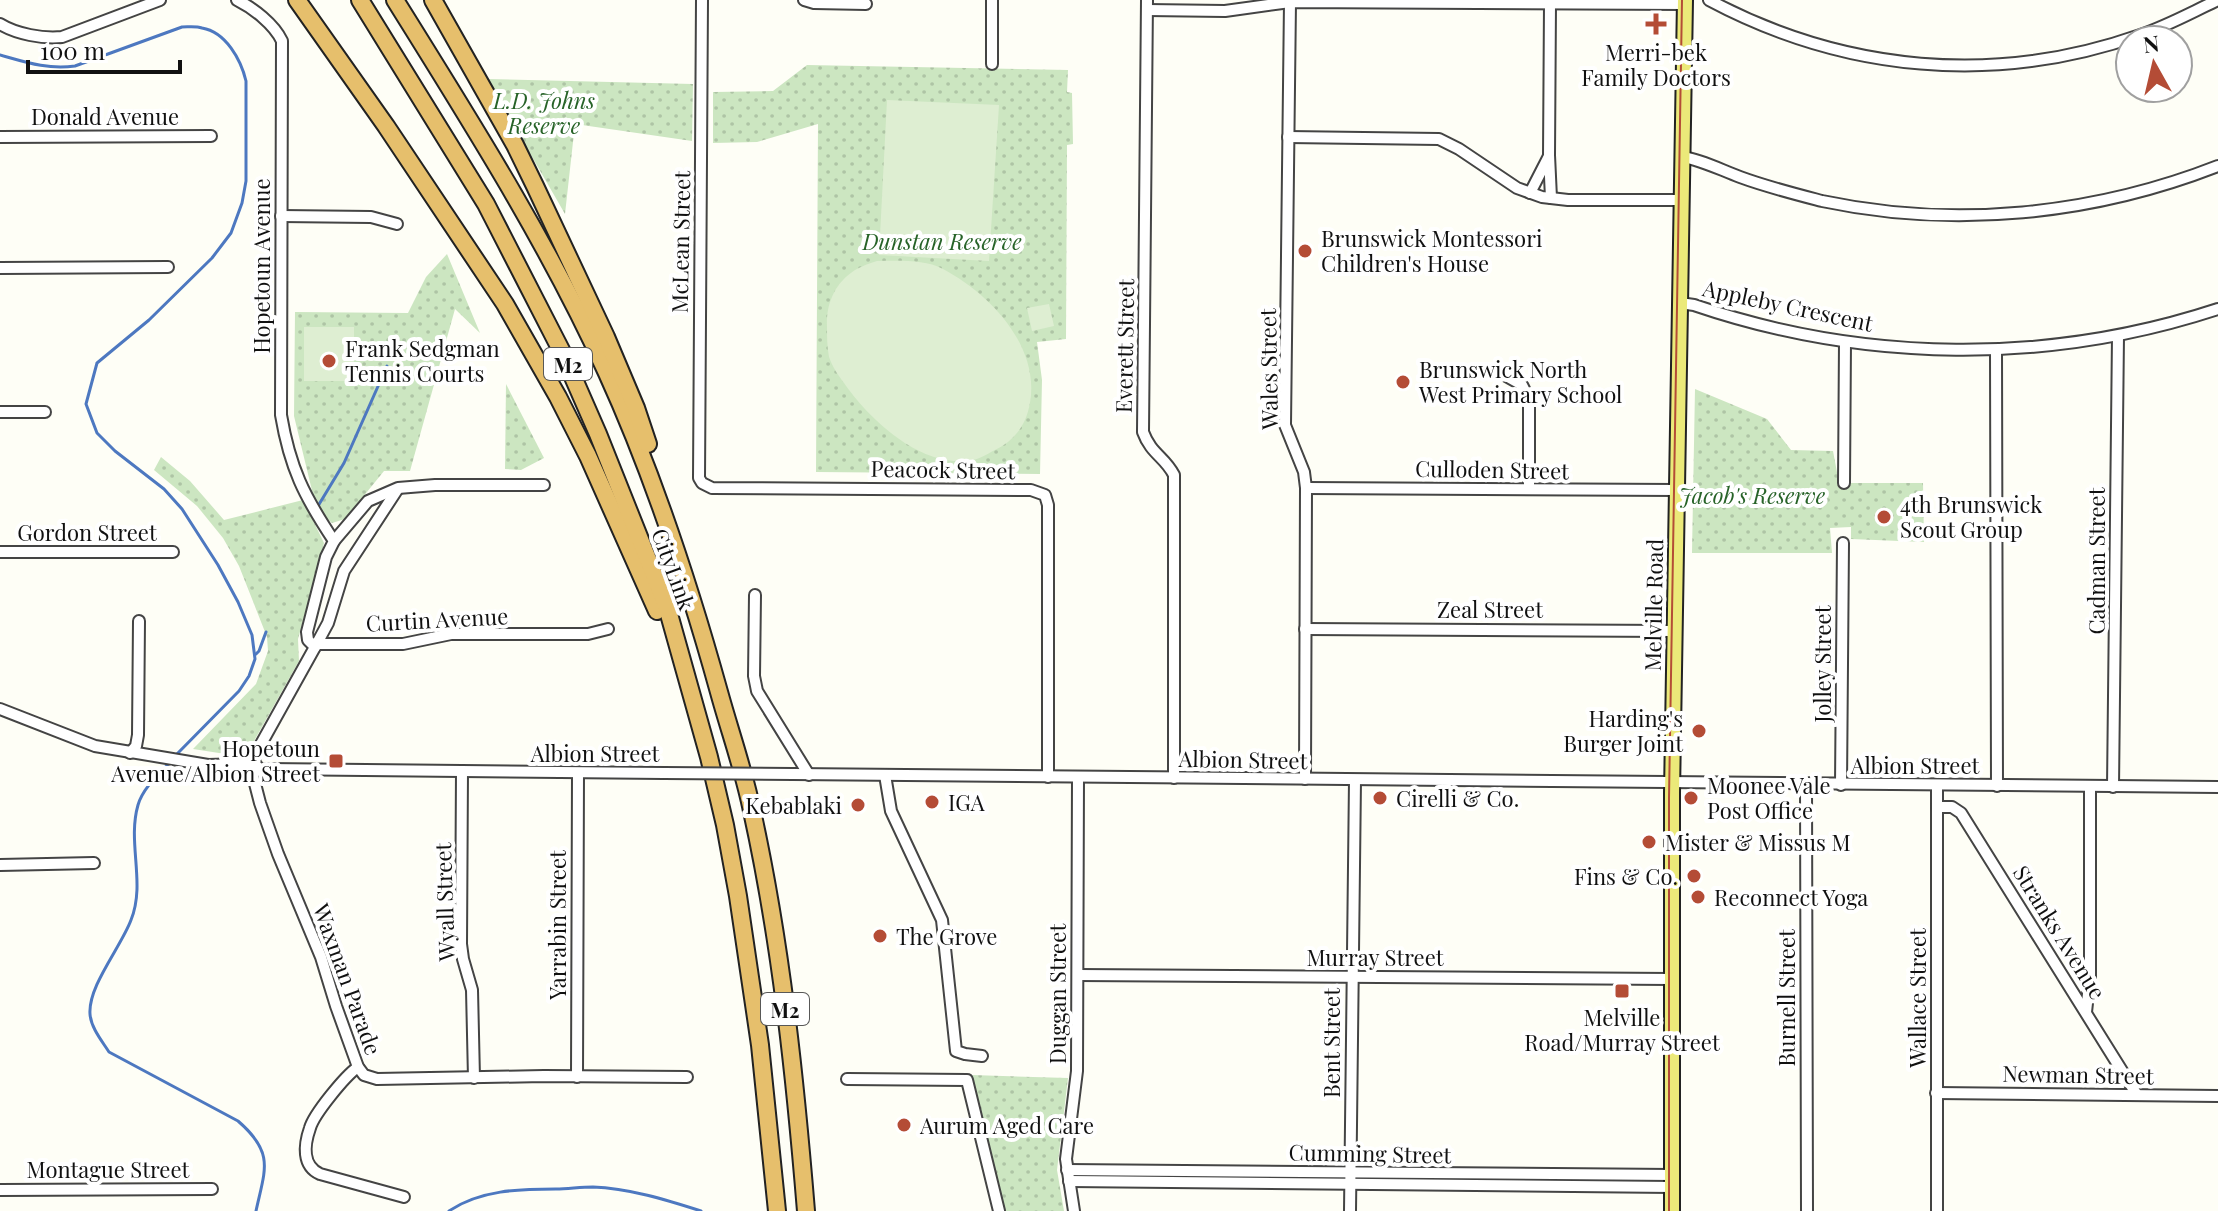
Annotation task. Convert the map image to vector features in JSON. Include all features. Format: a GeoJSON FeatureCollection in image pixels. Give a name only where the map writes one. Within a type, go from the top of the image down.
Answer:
{"type":"FeatureCollection","features":[{"type":"Feature","properties":{"kind":"highway"},"geometry":{"type":"LineString","coordinates":[[297,0],[473,255],[533,351],[614,510],[688,682]]}},
{"type":"Feature","properties":{"kind":"highway","name":"CityLink"},"geometry":{"type":"LineString","coordinates":[[360,0],[486,204],[563,354],[667,607],[725,825],[748,955],[777,1211]]}},
{"type":"Feature","properties":{"kind":"highway","name":"CityLink"},"geometry":{"type":"LineString","coordinates":[[395,0],[519,202],[578,313],[636,441],[685,579],[752,808],[762,860],[789,1039],[806,1211]]}},
{"type":"Feature","properties":{"kind":"highway"},"geometry":{"type":"LineString","coordinates":[[433,0],[515,145],[606,337],[636,408],[658,474],[685,579]]}},
{"type":"Feature","properties":{"kind":"main road","name":"Melville Road"},"geometry":{"type":"LineString","coordinates":[[1672,1211],[1672,783],[1685,2]]}},
{"type":"Feature","properties":{"kind":"street"},"geometry":{"type":"LineString","coordinates":[[0,24],[12,30],[62,37],[160,0]]}},
{"type":"Feature","properties":{"kind":"street","name":"Hopetoun Avenue"},"geometry":{"type":"LineString","coordinates":[[237,0],[273,28],[282,41],[281,415],[296,475],[334,541]]}},
{"type":"Feature","properties":{"kind":"street","name":"McLean Street"},"geometry":{"type":"LineString","coordinates":[[702,0],[699,473],[702,483]]}},
{"type":"Feature","properties":{"kind":"street"},"geometry":{"type":"LineString","coordinates":[[804,0],[866,4]]}},
{"type":"Feature","properties":{"kind":"street"},"geometry":{"type":"LineString","coordinates":[[992,0],[992,64]]}},
{"type":"Feature","properties":{"kind":"street"},"geometry":{"type":"LineString","coordinates":[[1709,0],[1744,18],[1825,48],[1892,60],[1959,66],[2013,64],[2098,48],[2158,29],[2218,0]]}},
{"type":"Feature","properties":{"kind":"street"},"geometry":{"type":"LineString","coordinates":[[1147,5],[1225,11],[1290,2],[1685,2]]}},
{"type":"Feature","properties":{"kind":"street","name":"Wales Street"},"geometry":{"type":"LineString","coordinates":[[1290,2],[1285,425],[1304,472],[1306,488],[1305,779]]}},
{"type":"Feature","properties":{"kind":"street"},"geometry":{"type":"LineString","coordinates":[[1550,4],[1551,198]]}},
{"type":"Feature","properties":{"kind":"street","name":"Everett Street"},"geometry":{"type":"LineString","coordinates":[[1147,5],[1143,432],[1152,451],[1174,475],[1174,778]]}},
{"type":"Feature","properties":{"kind":"street","name":"Donald Avenue"},"geometry":{"type":"LineString","coordinates":[[0,137],[211,136]]}},
{"type":"Feature","properties":{"kind":"street"},"geometry":{"type":"LineString","coordinates":[[1288,137],[1439,139],[1530,193],[1551,198],[1683,200]]}},
{"type":"Feature","properties":{"kind":"street"},"geometry":{"type":"LineString","coordinates":[[1530,193],[1549,155]]}},
{"type":"Feature","properties":{"kind":"street"},"geometry":{"type":"LineString","coordinates":[[1683,157],[1822,201],[1944,215],[2024,212],[2093,203],[2163,185],[2218,166]]}},
{"type":"Feature","properties":{"kind":"street"},"geometry":{"type":"LineString","coordinates":[[281,216],[371,217],[397,224]]}},
{"type":"Feature","properties":{"kind":"street"},"geometry":{"type":"LineString","coordinates":[[0,268],[168,267]]}},
{"type":"Feature","properties":{"kind":"street","name":"Appleby Crescent"},"geometry":{"type":"LineString","coordinates":[[1680,303],[1845,342],[1996,351],[2118,336],[2218,309]]}},
{"type":"Feature","properties":{"kind":"street","name":"Cadman Street"},"geometry":{"type":"LineString","coordinates":[[2113,787],[2118,336]]}},
{"type":"Feature","properties":{"kind":"street"},"geometry":{"type":"LineString","coordinates":[[1844,483],[1845,342]]}},
{"type":"Feature","properties":{"kind":"street"},"geometry":{"type":"LineString","coordinates":[[1996,351],[1997,786]]}},
{"type":"Feature","properties":{"kind":"street"},"geometry":{"type":"LineString","coordinates":[[1506,376],[1522,385],[1529,399],[1529,489]]}},
{"type":"Feature","properties":{"kind":"street"},"geometry":{"type":"LineString","coordinates":[[0,412],[45,412]]}},
{"type":"Feature","properties":{"kind":"street","name":"Peacock Street"},"geometry":{"type":"LineString","coordinates":[[702,483],[712,488],[1031,490],[1045,495],[1048,505],[1048,777]]}},
{"type":"Feature","properties":{"kind":"street"},"geometry":{"type":"LineString","coordinates":[[316,645],[308,640],[307,632],[326,557],[334,541],[368,501],[398,488],[544,485]]}},
{"type":"Feature","properties":{"kind":"street"},"geometry":{"type":"LineString","coordinates":[[252,769],[256,753],[328,623],[344,571],[398,488]]}},
{"type":"Feature","properties":{"kind":"street","name":"Culloden Street"},"geometry":{"type":"LineString","coordinates":[[1306,488],[1677,490]]}},
{"type":"Feature","properties":{"kind":"street","name":"Jolley Street"},"geometry":{"type":"LineString","coordinates":[[1841,785],[1843,543]]}},
{"type":"Feature","properties":{"kind":"street","name":"Gordon Street"},"geometry":{"type":"LineString","coordinates":[[0,552],[173,552]]}},
{"type":"Feature","properties":{"kind":"street"},"geometry":{"type":"LineString","coordinates":[[755,595],[754,676],[757,691],[809,775]]}},
{"type":"Feature","properties":{"kind":"street"},"geometry":{"type":"LineString","coordinates":[[130,753],[136,746],[138,735],[139,621]]}},
{"type":"Feature","properties":{"kind":"street","name":"Curtin Avenue"},"geometry":{"type":"LineString","coordinates":[[316,645],[403,644],[451,634],[588,634],[608,629]]}},
{"type":"Feature","properties":{"kind":"street","name":"Zeal Street"},"geometry":{"type":"LineString","coordinates":[[1305,629],[1674,631]]}},
{"type":"Feature","properties":{"kind":"street","name":"Albion Street"},"geometry":{"type":"LineString","coordinates":[[0,709],[76,740],[235,773],[268,769],[2218,787]]}},
{"type":"Feature","properties":{"kind":"street","name":"Waxman Parade"},"geometry":{"type":"LineString","coordinates":[[252,769],[278,854],[321,957],[358,1067],[364,1075],[377,1079],[687,1077]]}},
{"type":"Feature","properties":{"kind":"street","name":"Wyall Street"},"geometry":{"type":"LineString","coordinates":[[462,771],[461,944],[472,990],[474,1078]]}},
{"type":"Feature","properties":{"kind":"street","name":"Yarrabin Street"},"geometry":{"type":"LineString","coordinates":[[577,1077],[578,773]]}},
{"type":"Feature","properties":{"kind":"street"},"geometry":{"type":"LineString","coordinates":[[885,775],[891,811],[942,920],[956,1051],[982,1056]]}},
{"type":"Feature","properties":{"kind":"street","name":"Duggan Street"},"geometry":{"type":"LineString","coordinates":[[1074,1211],[1067,1149],[1076,1078],[1078,777]]}},
{"type":"Feature","properties":{"kind":"street","name":"Bent Street"},"geometry":{"type":"LineString","coordinates":[[1350,1211],[1355,780]]}},
{"type":"Feature","properties":{"kind":"street","name":"Burnell Street"},"geometry":{"type":"LineString","coordinates":[[1806,784],[1807,1211]]}},
{"type":"Feature","properties":{"kind":"street","name":"Wallace Street"},"geometry":{"type":"LineString","coordinates":[[1937,785],[1937,1211]]}},
{"type":"Feature","properties":{"kind":"street"},"geometry":{"type":"LineString","coordinates":[[2086,1012],[2090,976],[2090,786]]}},
{"type":"Feature","properties":{"kind":"street","name":"Stranks Avenue"},"geometry":{"type":"LineString","coordinates":[[1937,807],[1952,807],[1961,813],[2137,1095]]}},
{"type":"Feature","properties":{"kind":"street"},"geometry":{"type":"LineString","coordinates":[[2,863],[94,863]]}},
{"type":"Feature","properties":{"kind":"street","name":"Murray Street"},"geometry":{"type":"LineString","coordinates":[[1078,975],[1672,979]]}},
{"type":"Feature","properties":{"kind":"street"},"geometry":{"type":"LineString","coordinates":[[358,1067],[342,1082],[310,1127],[308,1166],[320,1174],[404,1197]]}},
{"type":"Feature","properties":{"kind":"street"},"geometry":{"type":"LineString","coordinates":[[847,1079],[967,1080],[999,1211]]}},
{"type":"Feature","properties":{"kind":"street","name":"Newman Street"},"geometry":{"type":"LineString","coordinates":[[1936,1093],[2218,1096]]}},
{"type":"Feature","properties":{"kind":"street","name":"Cumming Street"},"geometry":{"type":"LineString","coordinates":[[1068,1175],[1672,1181]]}},
{"type":"Feature","properties":{"kind":"street","name":"Montague Street"},"geometry":{"type":"LineString","coordinates":[[1,1189],[212,1189]]}},
{"type":"Feature","properties":{"kind":"green space","name":"Dunstan Reserve"},"geometry":{"type":"Polygon","coordinates":[[[807,65],[1068,70],[1067,92],[1072,93],[1073,144],[1067,145],[1066,339],[1037,342],[1042,380],[1040,474],[816,472],[818,124],[757,142],[713,143],[713,92],[773,91],[807,65]]]}},
{"type":"Feature","properties":{"kind":"green space","name":"L.D. Johns Reserve"},"geometry":{"type":"Polygon","coordinates":[[[487,79],[693,84],[692,141],[575,124],[565,214],[487,79]]]}},
{"type":"Feature","properties":{"kind":"green space"},"geometry":{"type":"Polygon","coordinates":[[[887,100],[999,105],[989,261],[879,255],[887,100]]]}},
{"type":"Feature","properties":{"kind":"green space"},"geometry":{"type":"Polygon","coordinates":[[[447,254],[480,333],[455,309],[410,471],[384,471],[345,519],[332,523],[315,503],[294,416],[295,312],[408,313],[426,277],[447,254]]]}},
{"type":"Feature","properties":{"kind":"green space"},"geometry":{"type":"Polygon","coordinates":[[[877,261],[919,262],[943,269],[978,292],[1008,324],[1027,362],[1031,382],[1030,403],[1018,431],[1002,446],[971,461],[949,461],[931,456],[881,425],[840,377],[830,360],[828,349],[830,302],[837,287],[848,275],[877,261]]]}},
{"type":"Feature","properties":{"kind":"green space"},"geometry":{"type":"Polygon","coordinates":[[[1049,304],[1054,326],[1032,331],[1027,308],[1049,304]]]}},
{"type":"Feature","properties":{"kind":"green space","name":"Frank Sedgman Tennis Courts"},"geometry":{"type":"Polygon","coordinates":[[[304,327],[354,327],[354,381],[304,381],[304,327]]]}},
{"type":"Feature","properties":{"kind":"green space"},"geometry":{"type":"Polygon","coordinates":[[[506,384],[544,458],[521,470],[505,469],[506,384]]]}},
{"type":"Feature","properties":{"kind":"green space","name":"Jacob's Reserve"},"geometry":{"type":"Polygon","coordinates":[[[1695,389],[1767,419],[1791,450],[1833,451],[1839,483],[1923,483],[1924,542],[1851,539],[1851,527],[1830,528],[1832,553],[1692,553],[1695,389]]]}},
{"type":"Feature","properties":{"kind":"green space"},"geometry":{"type":"Polygon","coordinates":[[[161,457],[190,481],[224,520],[303,500],[324,543],[298,639],[299,661],[245,757],[193,749],[256,684],[268,651],[267,637],[239,566],[223,538],[197,506],[154,470],[161,457]]]}},
{"type":"Feature","properties":{"kind":"green space"},"geometry":{"type":"Polygon","coordinates":[[[972,1075],[1068,1078],[1057,1170],[1064,1211],[1004,1211],[972,1075]]]}},
{"type":"Feature","properties":{"kind":"waterway"},"geometry":{"type":"LineString","coordinates":[[0,55],[46,66],[75,66],[182,27],[197,27],[211,31],[225,41],[236,56],[246,81],[246,181],[231,233],[212,258],[149,320],[97,363],[86,404],[97,433],[164,489],[182,509],[218,565],[252,635],[255,659],[249,676],[239,691],[176,755]]}},
{"type":"Feature","properties":{"kind":"waterway"},"geometry":{"type":"LineString","coordinates":[[318,506],[344,463],[387,366]]}},
{"type":"Feature","properties":{"kind":"waterway"},"geometry":{"type":"LineString","coordinates":[[256,654],[266,632]]}},
{"type":"Feature","properties":{"kind":"waterway"},"geometry":{"type":"LineString","coordinates":[[171,761],[147,787],[138,805],[134,834],[137,877],[135,906],[126,931],[94,991],[90,1014],[97,1034],[109,1052],[238,1121],[250,1132],[258,1143],[264,1162],[256,1211]]}},
{"type":"Feature","properties":{"kind":"waterway"},"geometry":{"type":"LineString","coordinates":[[449,1211],[474,1199],[500,1192],[593,1187],[634,1192],[701,1211]]}},
{"type":"Feature","properties":{"kind":"tram line"},"geometry":{"type":"LineString","coordinates":[[1669,1211],[1669,798],[1682,0]]}},
{"type":"Feature","properties":{"kind":"place","name":"Merri-bek Family Doctors"},"geometry":{"type":"Point","coordinates":[1656,24]}},
{"type":"Feature","properties":{"kind":"place","name":"Brunswick Montessori Children's House"},"geometry":{"type":"Point","coordinates":[1305,251]}},
{"type":"Feature","properties":{"kind":"place","name":"Frank Sedgman Tennis Courts"},"geometry":{"type":"Point","coordinates":[329,361]}},
{"type":"Feature","properties":{"kind":"place","name":"Brunswick North West Primary School"},"geometry":{"type":"Point","coordinates":[1403,382]}},
{"type":"Feature","properties":{"kind":"place","name":"4th Brunswick Scout Group"},"geometry":{"type":"Point","coordinates":[1884,517]}},
{"type":"Feature","properties":{"kind":"place","name":"Harding's Burger Joint"},"geometry":{"type":"Point","coordinates":[1699,731]}},
{"type":"Feature","properties":{"kind":"place","name":"Hopetoun Avenue/Albion Street"},"geometry":{"type":"Point","coordinates":[336,761]}},
{"type":"Feature","properties":{"kind":"place","name":"Cirelli & Co."},"geometry":{"type":"Point","coordinates":[1380,798]}},
{"type":"Feature","properties":{"kind":"place","name":"Moonee Vale Post Office"},"geometry":{"type":"Point","coordinates":[1691,798]}},
{"type":"Feature","properties":{"kind":"place","name":"IGA"},"geometry":{"type":"Point","coordinates":[932,802]}},
{"type":"Feature","properties":{"kind":"place","name":"Kebablaki"},"geometry":{"type":"Point","coordinates":[858,805]}},
{"type":"Feature","properties":{"kind":"place","name":"Mister & Missus M"},"geometry":{"type":"Point","coordinates":[1649,842]}},
{"type":"Feature","properties":{"kind":"place","name":"Fins & Co."},"geometry":{"type":"Point","coordinates":[1694,876]}},
{"type":"Feature","properties":{"kind":"place","name":"Reconnect Yoga"},"geometry":{"type":"Point","coordinates":[1698,897]}},
{"type":"Feature","properties":{"kind":"place","name":"The Grove"},"geometry":{"type":"Point","coordinates":[880,936]}},
{"type":"Feature","properties":{"kind":"place","name":"Melville Road/Murray Street"},"geometry":{"type":"Point","coordinates":[1622,991]}},
{"type":"Feature","properties":{"kind":"place","name":"Aurum Aged Care"},"geometry":{"type":"Point","coordinates":[904,1125]}}]}
